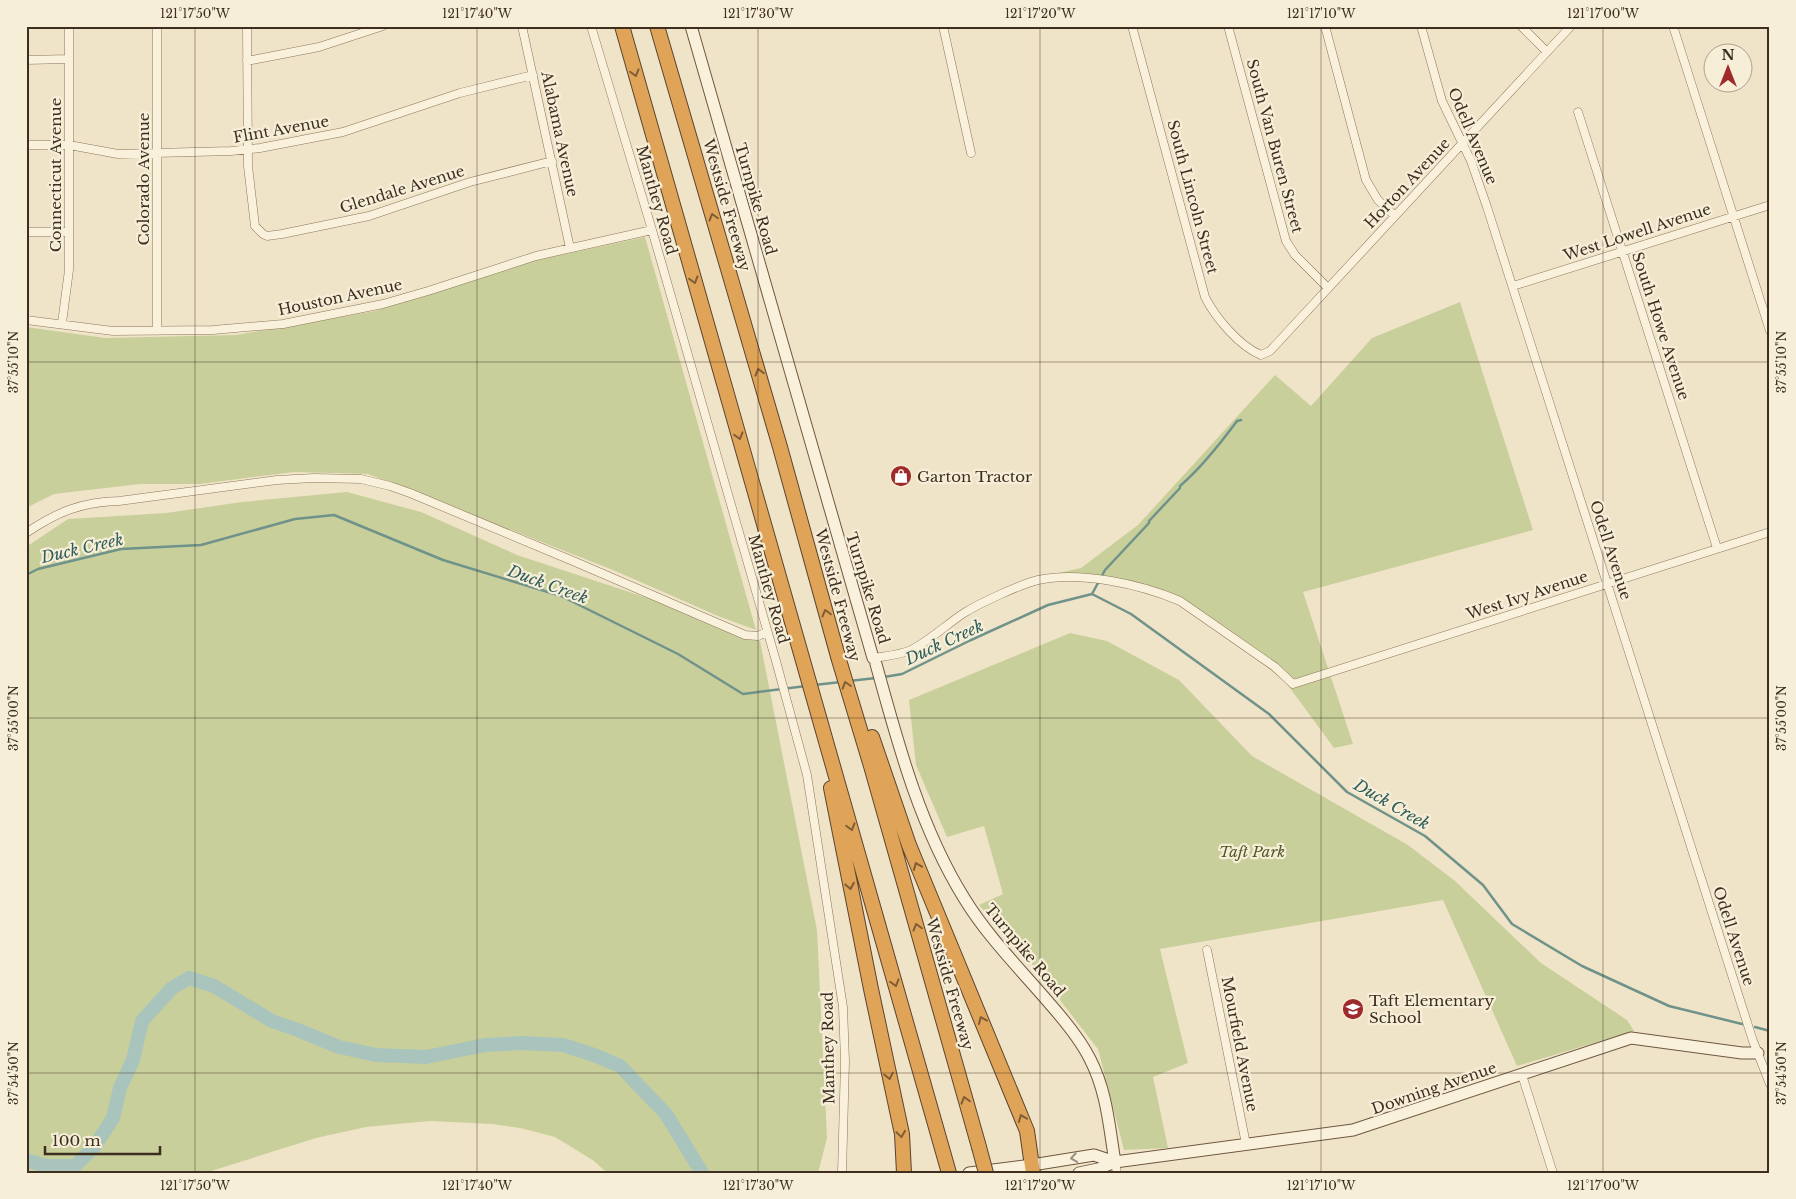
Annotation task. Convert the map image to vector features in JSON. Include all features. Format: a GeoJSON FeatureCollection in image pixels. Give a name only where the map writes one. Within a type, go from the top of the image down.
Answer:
{"type":"FeatureCollection","features":[{"type":"Feature","properties":{"kind":"highway"},"geometry":{"type":"LineString","coordinates":[[622,26],[949,1173]]}},
{"type":"Feature","properties":{"kind":"highway","name":"Westside Freeway"},"geometry":{"type":"LineString","coordinates":[[657,26],[780,447],[838,660],[854,709],[986,1173]]}},
{"type":"Feature","properties":{"kind":"highway"},"geometry":{"type":"LineString","coordinates":[[854,709],[870,730],[909,845],[1027,1131],[1032,1169]]}},
{"type":"Feature","properties":{"kind":"highway"},"geometry":{"type":"LineString","coordinates":[[829,752],[827,769],[902,1134],[904,1173]]}},
{"type":"Feature","properties":{"kind":"street","name":"Connecticut Avenue"},"geometry":{"type":"LineString","coordinates":[[62,323],[69,270],[69,26]]}},
{"type":"Feature","properties":{"kind":"street","name":"Colorado Avenue"},"geometry":{"type":"LineString","coordinates":[[157,26],[157,331]]}},
{"type":"Feature","properties":{"kind":"street"},"geometry":{"type":"LineString","coordinates":[[247,26],[247,150]]}},
{"type":"Feature","properties":{"kind":"street"},"geometry":{"type":"LineString","coordinates":[[247,61],[319,47],[383,26]]}},
{"type":"Feature","properties":{"kind":"street","name":"Alabama Avenue"},"geometry":{"type":"LineString","coordinates":[[522,26],[570,248]]}},
{"type":"Feature","properties":{"kind":"street","name":"Manthey Road"},"geometry":{"type":"LineString","coordinates":[[591,26],[652,230],[777,666],[808,784],[842,997],[845,1061],[842,1173]]}},
{"type":"Feature","properties":{"kind":"street","name":"Turnpike Road"},"geometry":{"type":"LineString","coordinates":[[691,26],[874,661],[917,800],[932,839],[965,900],[1076,1035],[1090,1059],[1102,1087],[1116,1167]]}},
{"type":"Feature","properties":{"kind":"street"},"geometry":{"type":"LineString","coordinates":[[943,26],[971,153]]}},
{"type":"Feature","properties":{"kind":"street","name":"South Lincoln Street"},"geometry":{"type":"LineString","coordinates":[[1132,26],[1205,297],[1223,324],[1252,352],[1260,355]]}},
{"type":"Feature","properties":{"kind":"street","name":"South Van Buren Street"},"geometry":{"type":"LineString","coordinates":[[1228,26],[1286,241],[1294,256],[1328,288]]}},
{"type":"Feature","properties":{"kind":"street"},"geometry":{"type":"LineString","coordinates":[[1324,26],[1366,180],[1378,200],[1395,216]]}},
{"type":"Feature","properties":{"kind":"street","name":"Odell Avenue"},"geometry":{"type":"LineString","coordinates":[[1421,26],[1442,102],[1463,143],[1479,183],[1513,286],[1758,1053],[1770,1084]]}},
{"type":"Feature","properties":{"kind":"street"},"geometry":{"type":"LineString","coordinates":[[1521,26],[1547,52]]}},
{"type":"Feature","properties":{"kind":"street","name":"Horton Avenue"},"geometry":{"type":"LineString","coordinates":[[1260,355],[1270,351],[1572,26]]}},
{"type":"Feature","properties":{"kind":"street"},"geometry":{"type":"LineString","coordinates":[[1673,26],[1770,331]]}},
{"type":"Feature","properties":{"kind":"street"},"geometry":{"type":"LineString","coordinates":[[26,60],[69,60]]}},
{"type":"Feature","properties":{"kind":"street","name":"Flint Avenue"},"geometry":{"type":"LineString","coordinates":[[26,145],[69,145],[111,154],[247,150],[343,132],[460,93],[533,75]]}},
{"type":"Feature","properties":{"kind":"street","name":"South Howe Avenue"},"geometry":{"type":"LineString","coordinates":[[1578,112],[1717,548]]}},
{"type":"Feature","properties":{"kind":"street","name":"Glendale Avenue"},"geometry":{"type":"LineString","coordinates":[[247,150],[255,226],[260,233],[267,236],[369,216],[470,182],[552,161]]}},
{"type":"Feature","properties":{"kind":"street","name":"West Lowell Avenue"},"geometry":{"type":"LineString","coordinates":[[1513,286],[1770,205]]}},
{"type":"Feature","properties":{"kind":"street","name":"Houston Avenue"},"geometry":{"type":"LineString","coordinates":[[26,320],[62,323],[113,331],[213,330],[283,324],[344,313],[428,291],[513,262],[652,230]]}},
{"type":"Feature","properties":{"kind":"street"},"geometry":{"type":"LineString","coordinates":[[26,232],[69,232]]}},
{"type":"Feature","properties":{"kind":"street"},"geometry":{"type":"LineString","coordinates":[[26,533],[56,514],[99,502],[277,480],[360,479],[390,486],[410,494],[591,568],[745,635],[758,636],[767,632]]}},
{"type":"Feature","properties":{"kind":"street","name":"West Ivy Avenue"},"geometry":{"type":"LineString","coordinates":[[874,661],[910,650],[966,612],[1026,584],[1039,580],[1081,577],[1136,587],[1180,601],[1270,663],[1293,684],[1770,532]]}},
{"type":"Feature","properties":{"kind":"street","name":"Mourfield Avenue"},"geometry":{"type":"LineString","coordinates":[[1207,950],[1246,1144]]}},
{"type":"Feature","properties":{"kind":"street","name":"Downing Avenue"},"geometry":{"type":"LineString","coordinates":[[1079,1173],[1246,1144],[1353,1130],[1631,1038],[1742,1053],[1758,1053]]}},
{"type":"Feature","properties":{"kind":"street"},"geometry":{"type":"LineString","coordinates":[[1522,1075],[1553,1173]]}},
{"type":"Feature","properties":{"kind":"street","name":"Downing Avenue"},"geometry":{"type":"LineString","coordinates":[[969,1173],[1032,1169],[1094,1155],[1116,1167]]}},
{"type":"Feature","properties":{"kind":"green space"},"geometry":{"type":"Polygon","coordinates":[[[645,237],[756,630],[718,616],[613,570],[368,474],[294,472],[200,484],[140,484],[54,494],[26,508],[26,327],[105,338],[236,335],[375,311],[528,262],[645,237]]]}},
{"type":"Feature","properties":{"kind":"green space"},"geometry":{"type":"Polygon","coordinates":[[[1460,302],[1533,530],[1303,592],[1353,744],[1334,748],[1287,684],[1210,619],[1149,590],[1080,581],[1036,578],[1081,568],[1138,525],[1275,375],[1311,406],[1372,338],[1460,302]]]}},
{"type":"Feature","properties":{"kind":"green space"},"geometry":{"type":"Polygon","coordinates":[[[347,492],[421,512],[517,555],[684,610],[760,641],[817,930],[827,1138],[818,1173],[607,1173],[594,1161],[555,1137],[520,1128],[492,1124],[429,1121],[366,1127],[316,1138],[205,1173],[26,1173],[26,547],[68,519],[166,513],[242,502],[347,492]]]}},
{"type":"Feature","properties":{"kind":"green space","name":"Taft Park"},"geometry":{"type":"Polygon","coordinates":[[[1070,633],[1107,641],[1179,680],[1252,756],[1408,845],[1455,881],[1541,963],[1627,1020],[1634,1031],[1517,1066],[1443,900],[1160,949],[1188,1063],[1153,1077],[1168,1148],[1124,1150],[1098,1049],[1035,968],[979,905],[1003,894],[984,826],[947,837],[916,765],[909,700],[1070,633]]]}},
{"type":"Feature","properties":{"kind":"waterway"},"geometry":{"type":"LineString","coordinates":[[1092,594],[1105,570],[1149,523],[1180,486],[1203,464],[1237,421],[1241,420]]}},
{"type":"Feature","properties":{"kind":"waterway","name":"Duck Creek"},"geometry":{"type":"LineString","coordinates":[[26,575],[38,569],[121,549],[201,545],[295,519],[334,515],[443,560],[561,596],[678,654],[743,694],[806,686]]}},
{"type":"Feature","properties":{"kind":"waterway","name":"Duck Creek"},"geometry":{"type":"LineString","coordinates":[[884,677],[902,674],[1048,605],[1092,594],[1131,614],[1269,714],[1347,792],[1425,836],[1483,885],[1512,924],[1582,966],[1669,1006],[1742,1024]]}},
{"type":"Feature","properties":{"kind":"waterway","name":"Duck Creek"},"geometry":{"type":"LineString","coordinates":[[849,681],[876,678]]}},
{"type":"Feature","properties":{"kind":"waterway","name":"Duck Creek"},"geometry":{"type":"LineString","coordinates":[[814,685],[841,682]]}},
{"type":"Feature","properties":{"kind":"waterway"},"geometry":{"type":"LineString","coordinates":[[26,1160],[46,1166],[75,1166],[95,1146],[113,1118],[120,1088],[133,1060],[142,1021],[172,988],[189,978],[214,986],[272,1021],[339,1047],[376,1055],[426,1057],[485,1045],[522,1043],[563,1045],[594,1055],[620,1066],[666,1114],[702,1173]]}},
{"type":"Feature","properties":{"kind":"waterway","name":"Duck Creek"},"geometry":{"type":"LineString","coordinates":[[1755,1027],[1770,1031]]}},
{"type":"Feature","properties":{"kind":"place","name":"Garton Tractor"},"geometry":{"type":"Point","coordinates":[901,476]}},
{"type":"Feature","properties":{"kind":"place","name":"Taft Elementary School"},"geometry":{"type":"Point","coordinates":[1353,1009]}}]}
